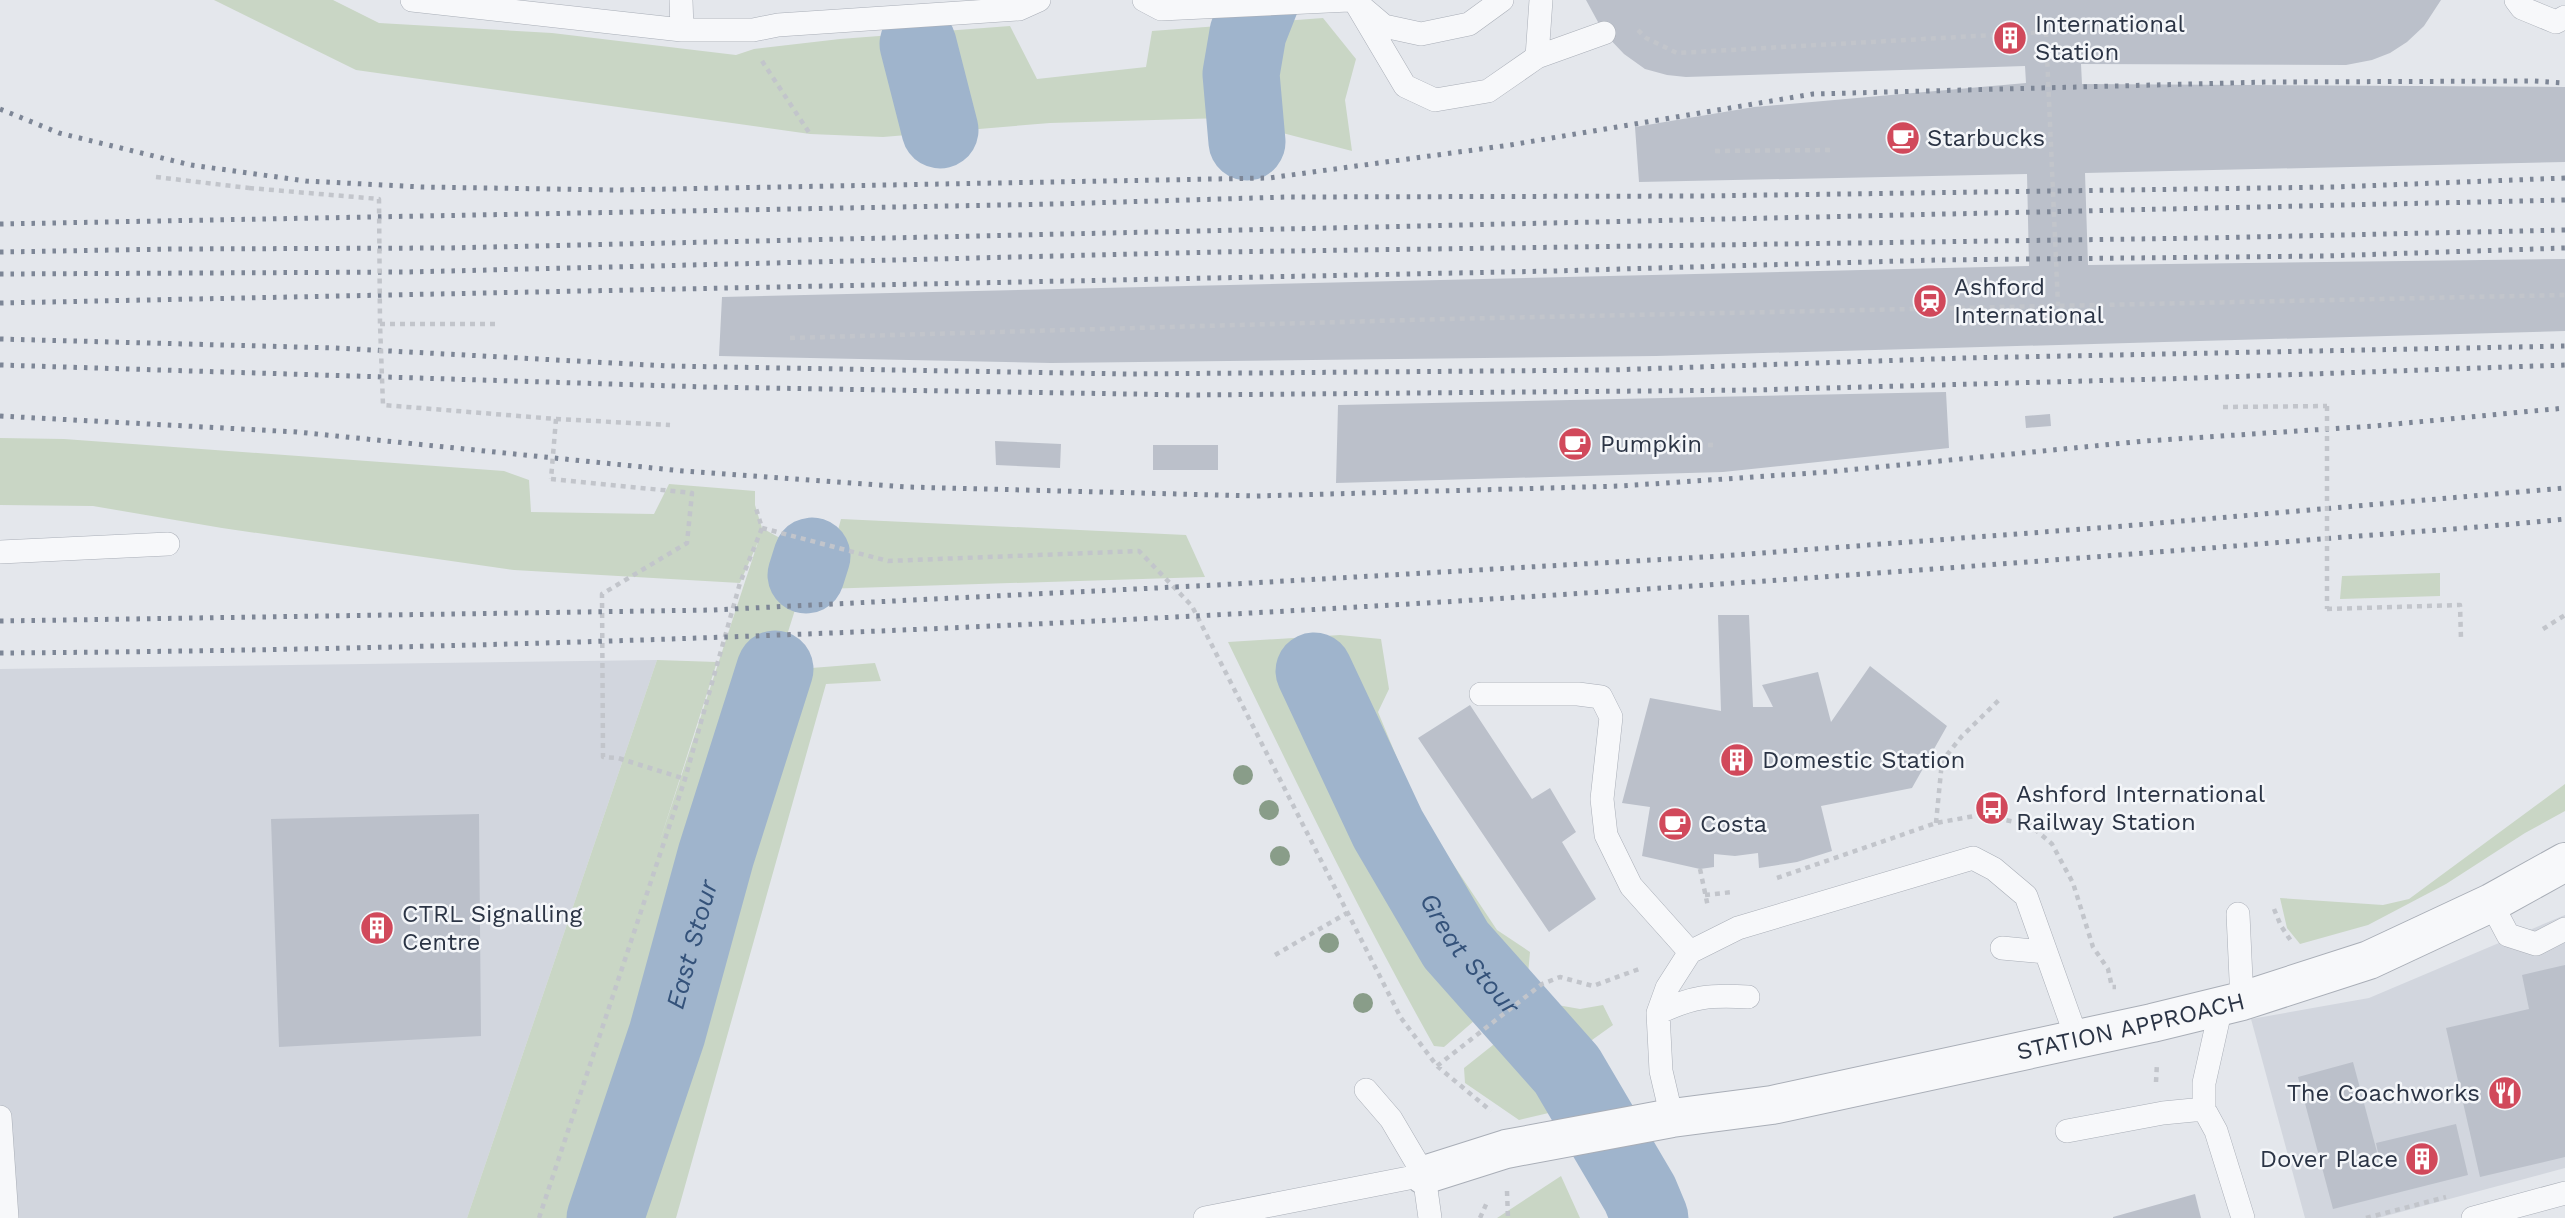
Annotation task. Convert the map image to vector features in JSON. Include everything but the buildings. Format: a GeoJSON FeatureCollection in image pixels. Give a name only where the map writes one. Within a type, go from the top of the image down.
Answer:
{"type":"FeatureCollection","features":[{"type":"Feature","properties":{"kind":"street","name":"STATION APPROACH"},"geometry":{"type":"LineString","coordinates":[[1424,1175],[1518,1146],[1664,1120],[1772,1105],[2231,1004],[2369,960],[2491,903],[2565,862]]}},
{"type":"Feature","properties":{"kind":"lane"},"geometry":{"type":"LineString","coordinates":[[412,0],[682,30],[753,30],[778,25],[1019,9],[1039,0]]}},
{"type":"Feature","properties":{"kind":"lane"},"geometry":{"type":"LineString","coordinates":[[681,0],[682,30]]}},
{"type":"Feature","properties":{"kind":"lane"},"geometry":{"type":"LineString","coordinates":[[1144,0],[1160,9],[1352,0],[1384,26],[1420,34],[1469,24],[1502,0]]}},
{"type":"Feature","properties":{"kind":"lane"},"geometry":{"type":"LineString","coordinates":[[1352,0],[1405,86],[1434,100],[1488,90],[1538,57],[1604,33]]}},
{"type":"Feature","properties":{"kind":"lane"},"geometry":{"type":"LineString","coordinates":[[1538,57],[1541,0]]}},
{"type":"Feature","properties":{"kind":"lane"},"geometry":{"type":"LineString","coordinates":[[2516,0],[2522,8],[2556,22],[2565,17]]}},
{"type":"Feature","properties":{"kind":"lane"},"geometry":{"type":"LineString","coordinates":[[0,552],[168,544]]}},
{"type":"Feature","properties":{"kind":"lane"},"geometry":{"type":"LineString","coordinates":[[1481,694],[1578,694],[1601,697],[1611,717],[1602,799],[1606,835],[1631,886],[1690,952]]}},
{"type":"Feature","properties":{"kind":"lane"},"geometry":{"type":"LineString","coordinates":[[1664,1120],[1658,1013],[1667,988],[1690,952],[1738,928],[1972,858],[1994,869],[2026,896],[2077,1039]]}},
{"type":"Feature","properties":{"kind":"lane"},"geometry":{"type":"LineString","coordinates":[[2491,903],[2508,935],[2536,944],[2565,929]]}},
{"type":"Feature","properties":{"kind":"lane"},"geometry":{"type":"LineString","coordinates":[[2238,914],[2231,1004],[2204,1083],[2204,1109],[2216,1131],[2243,1218]]}},
{"type":"Feature","properties":{"kind":"lane"},"geometry":{"type":"LineString","coordinates":[[2002,948],[2045,952]]}},
{"type":"Feature","properties":{"kind":"lane"},"geometry":{"type":"LineString","coordinates":[[1658,1013],[1683,1001],[1714,995],[1748,997]]}},
{"type":"Feature","properties":{"kind":"lane"},"geometry":{"type":"LineString","coordinates":[[1366,1090],[1391,1119],[1424,1175],[1430,1218]]}},
{"type":"Feature","properties":{"kind":"lane"},"geometry":{"type":"LineString","coordinates":[[2067,1131],[2163,1113],[2204,1109]]}},
{"type":"Feature","properties":{"kind":"lane"},"geometry":{"type":"LineString","coordinates":[[0,1117],[7,1218]]}},
{"type":"Feature","properties":{"kind":"lane"},"geometry":{"type":"LineString","coordinates":[[1205,1218],[1424,1175]]}},
{"type":"Feature","properties":{"kind":"lane"},"geometry":{"type":"LineString","coordinates":[[2473,1218],[2565,1193]]}},
{"type":"Feature","properties":{"kind":"path"},"geometry":{"type":"LineString","coordinates":[[1630,22],[1646,38],[1677,53],[2046,32],[2058,306]]}},
{"type":"Feature","properties":{"kind":"path"},"geometry":{"type":"LineString","coordinates":[[753,30],[754,49],[810,134]]}},
{"type":"Feature","properties":{"kind":"path"},"geometry":{"type":"LineString","coordinates":[[1715,151],[1831,150]]}},
{"type":"Feature","properties":{"kind":"path"},"geometry":{"type":"LineString","coordinates":[[156,177],[379,199],[383,405],[670,425]]}},
{"type":"Feature","properties":{"kind":"path"},"geometry":{"type":"LineString","coordinates":[[790,338],[1444,319],[2565,295]]}},
{"type":"Feature","properties":{"kind":"path"},"geometry":{"type":"LineString","coordinates":[[380,324],[498,324]]}},
{"type":"Feature","properties":{"kind":"path"},"geometry":{"type":"LineString","coordinates":[[2222,407],[2327,406],[2327,609],[2460,605],[2461,639]]}},
{"type":"Feature","properties":{"kind":"path"},"geometry":{"type":"LineString","coordinates":[[556,419],[551,479],[692,493],[687,543],[602,594],[603,757],[618,758],[685,779]]}},
{"type":"Feature","properties":{"kind":"path"},"geometry":{"type":"LineString","coordinates":[[1638,444],[1713,445]]}},
{"type":"Feature","properties":{"kind":"path"},"geometry":{"type":"LineString","coordinates":[[539,1218],[685,779],[740,583],[762,528],[755,505]]}},
{"type":"Feature","properties":{"kind":"path"},"geometry":{"type":"LineString","coordinates":[[762,528],[888,561],[1139,551],[1192,606],[1401,1018],[1437,1066],[1503,1121],[1518,1146]]}},
{"type":"Feature","properties":{"kind":"path"},"geometry":{"type":"LineString","coordinates":[[2543,629],[2565,615]]}},
{"type":"Feature","properties":{"kind":"path"},"geometry":{"type":"LineString","coordinates":[[1936,823],[1942,761],[1962,736],[2001,698]]}},
{"type":"Feature","properties":{"kind":"path"},"geometry":{"type":"LineString","coordinates":[[1275,955],[1347,913]]}},
{"type":"Feature","properties":{"kind":"path"},"geometry":{"type":"LineString","coordinates":[[1437,1066],[1542,984],[1560,977],[1593,986]]}},
{"type":"Feature","properties":{"kind":"path"},"geometry":{"type":"LineString","coordinates":[[2156,1094],[2157,1061]]}},
{"type":"Feature","properties":{"kind":"shaded area"},"geometry":{"type":"Polygon","coordinates":[[[657,660],[467,1218],[0,1218],[0,669],[657,660]]]}},
{"type":"Feature","properties":{"kind":"shaded area"},"geometry":{"type":"Polygon","coordinates":[[[2565,915],[2565,1168],[2378,1218],[2305,1218],[2251,1019],[2369,998],[2565,915]]]}},
{"type":"Feature","properties":{"kind":"green space"},"geometry":{"type":"Polygon","coordinates":[[[214,0],[333,0],[379,23],[552,33],[736,55],[754,49],[840,39],[1010,26],[1037,79],[1146,67],[1152,31],[1323,18],[1356,59],[1345,100],[1352,151],[1224,118],[1050,123],[883,137],[810,134],[356,70],[214,0]]]}},
{"type":"Feature","properties":{"kind":"green space"},"geometry":{"type":"Polygon","coordinates":[[[0,438],[64,439],[504,471],[529,480],[531,512],[654,514],[669,484],[755,491],[755,505],[762,528],[812,556],[603,1218],[467,1218],[657,660],[717,662],[659,844],[758,542],[740,583],[514,570],[222,528],[93,506],[0,505],[0,438]]]}},
{"type":"Feature","properties":{"kind":"green space"},"geometry":{"type":"Polygon","coordinates":[[[841,519],[1186,535],[1205,577],[822,589],[841,519]]]}},
{"type":"Feature","properties":{"kind":"green space"},"geometry":{"type":"Polygon","coordinates":[[[2440,573],[2440,596],[2340,599],[2342,576],[2440,573]]]}},
{"type":"Feature","properties":{"kind":"green space"},"geometry":{"type":"Polygon","coordinates":[[[1340,635],[1381,639],[1389,689],[1378,712],[1421,816],[1497,930],[1530,952],[1528,974],[1444,1047],[1434,1046],[1380,946],[1228,642],[1340,635]]]}},
{"type":"Feature","properties":{"kind":"green space"},"geometry":{"type":"Polygon","coordinates":[[[875,663],[881,681],[826,684],[676,1218],[621,1218],[786,670],[875,663]]]}},
{"type":"Feature","properties":{"kind":"green space"},"geometry":{"type":"Polygon","coordinates":[[[2565,784],[2565,811],[2525,833],[2446,884],[2368,925],[2300,944],[2287,928],[2280,898],[2383,905],[2409,899],[2565,784]]]}},
{"type":"Feature","properties":{"kind":"green space"},"geometry":{"type":"Polygon","coordinates":[[[1546,1003],[1580,1009],[1603,1005],[1613,1025],[1592,1040],[1599,1083],[1614,1077],[1617,1097],[1519,1120],[1465,1083],[1464,1068],[1546,1003]]]}},
{"type":"Feature","properties":{"kind":"green space"},"geometry":{"type":"Polygon","coordinates":[[[1561,1176],[1580,1218],[1497,1218],[1561,1176]]]}},
{"type":"Feature","properties":{"kind":"waterway","name":"Great Stour"},"geometry":{"type":"LineString","coordinates":[[1247,142],[1241,74],[1248,33],[1261,0]]}},
{"type":"Feature","properties":{"kind":"waterway","name":"East Stour"},"geometry":{"type":"LineString","coordinates":[[918,44],[940,130]]}},
{"type":"Feature","properties":{"kind":"waterway","name":"East Stour"},"geometry":{"type":"LineString","coordinates":[[806,575],[812,556]]}},
{"type":"Feature","properties":{"kind":"waterway","name":"East Stour"},"geometry":{"type":"LineString","coordinates":[[605,1218],[667,1034],[716,855],[775,669]]}},
{"type":"Feature","properties":{"kind":"waterway","name":"Great Stour"},"geometry":{"type":"LineString","coordinates":[[1314,671],[1388,829],[1456,945],[1567,1070],[1640,1194],[1650,1218]]}},
{"type":"Feature","properties":{"kind":"railway"},"geometry":{"type":"LineString","coordinates":[[0,109],[59,133],[191,165],[306,181],[422,187],[615,190],[1269,178],[1510,145],[1813,94],[2267,82],[2565,83]]}},
{"type":"Feature","properties":{"kind":"railway"},"geometry":{"type":"LineString","coordinates":[[0,224],[1055,204],[1287,197],[1702,196],[2335,187],[2565,178]]}},
{"type":"Feature","properties":{"kind":"railway"},"geometry":{"type":"LineString","coordinates":[[0,252],[447,248],[2565,200]]}},
{"type":"Feature","properties":{"kind":"railway"},"geometry":{"type":"LineString","coordinates":[[0,274],[407,272],[1218,252],[2206,238],[2565,230]]}},
{"type":"Feature","properties":{"kind":"railway"},"geometry":{"type":"LineString","coordinates":[[0,303],[1553,271],[1936,260],[2325,256],[2565,248]]}},
{"type":"Feature","properties":{"kind":"railway"},"geometry":{"type":"LineString","coordinates":[[0,339],[335,348],[668,366],[1127,374],[1610,370],[1964,358],[2565,346]]}},
{"type":"Feature","properties":{"kind":"railway"},"geometry":{"type":"LineString","coordinates":[[0,365],[706,387],[1191,395],[1754,390],[2565,365]]}},
{"type":"Feature","properties":{"kind":"railway"},"geometry":{"type":"LineString","coordinates":[[0,416],[297,432],[683,471],[907,487],[1256,496],[1621,486],[1827,472],[2145,441],[2374,426],[2565,408]]}},
{"type":"Feature","properties":{"kind":"railway"},"geometry":{"type":"LineString","coordinates":[[0,621],[712,610],[1216,585],[1721,556],[2124,526],[2565,488]]}},
{"type":"Feature","properties":{"kind":"railway"},"geometry":{"type":"LineString","coordinates":[[0,653],[448,646],[1121,620],[1793,579],[2565,519]]}},
{"type":"Feature","properties":{"kind":"place","name":"International Station"},"geometry":{"type":"Point","coordinates":[2010,38]}},
{"type":"Feature","properties":{"kind":"place","name":"Starbucks"},"geometry":{"type":"Point","coordinates":[1903,138]}},
{"type":"Feature","properties":{"kind":"place","name":"Ashford International"},"geometry":{"type":"Point","coordinates":[1930,301]}},
{"type":"Feature","properties":{"kind":"place","name":"Pumpkin"},"geometry":{"type":"Point","coordinates":[1575,444]}},
{"type":"Feature","properties":{"kind":"place","name":"Domestic Station"},"geometry":{"type":"Point","coordinates":[1737,760]}},
{"type":"Feature","properties":{"kind":"place","name":"Ashford International Railway Station"},"geometry":{"type":"Point","coordinates":[1992,808]}},
{"type":"Feature","properties":{"kind":"place","name":"Costa"},"geometry":{"type":"Point","coordinates":[1675,824]}},
{"type":"Feature","properties":{"kind":"place","name":"CTRL Signalling Centre"},"geometry":{"type":"Point","coordinates":[377,928]}},
{"type":"Feature","properties":{"kind":"place","name":"The Coachworks"},"geometry":{"type":"Point","coordinates":[2505,1093]}},
{"type":"Feature","properties":{"kind":"place","name":"Dover Place"},"geometry":{"type":"Point","coordinates":[2422,1159]}}]}
